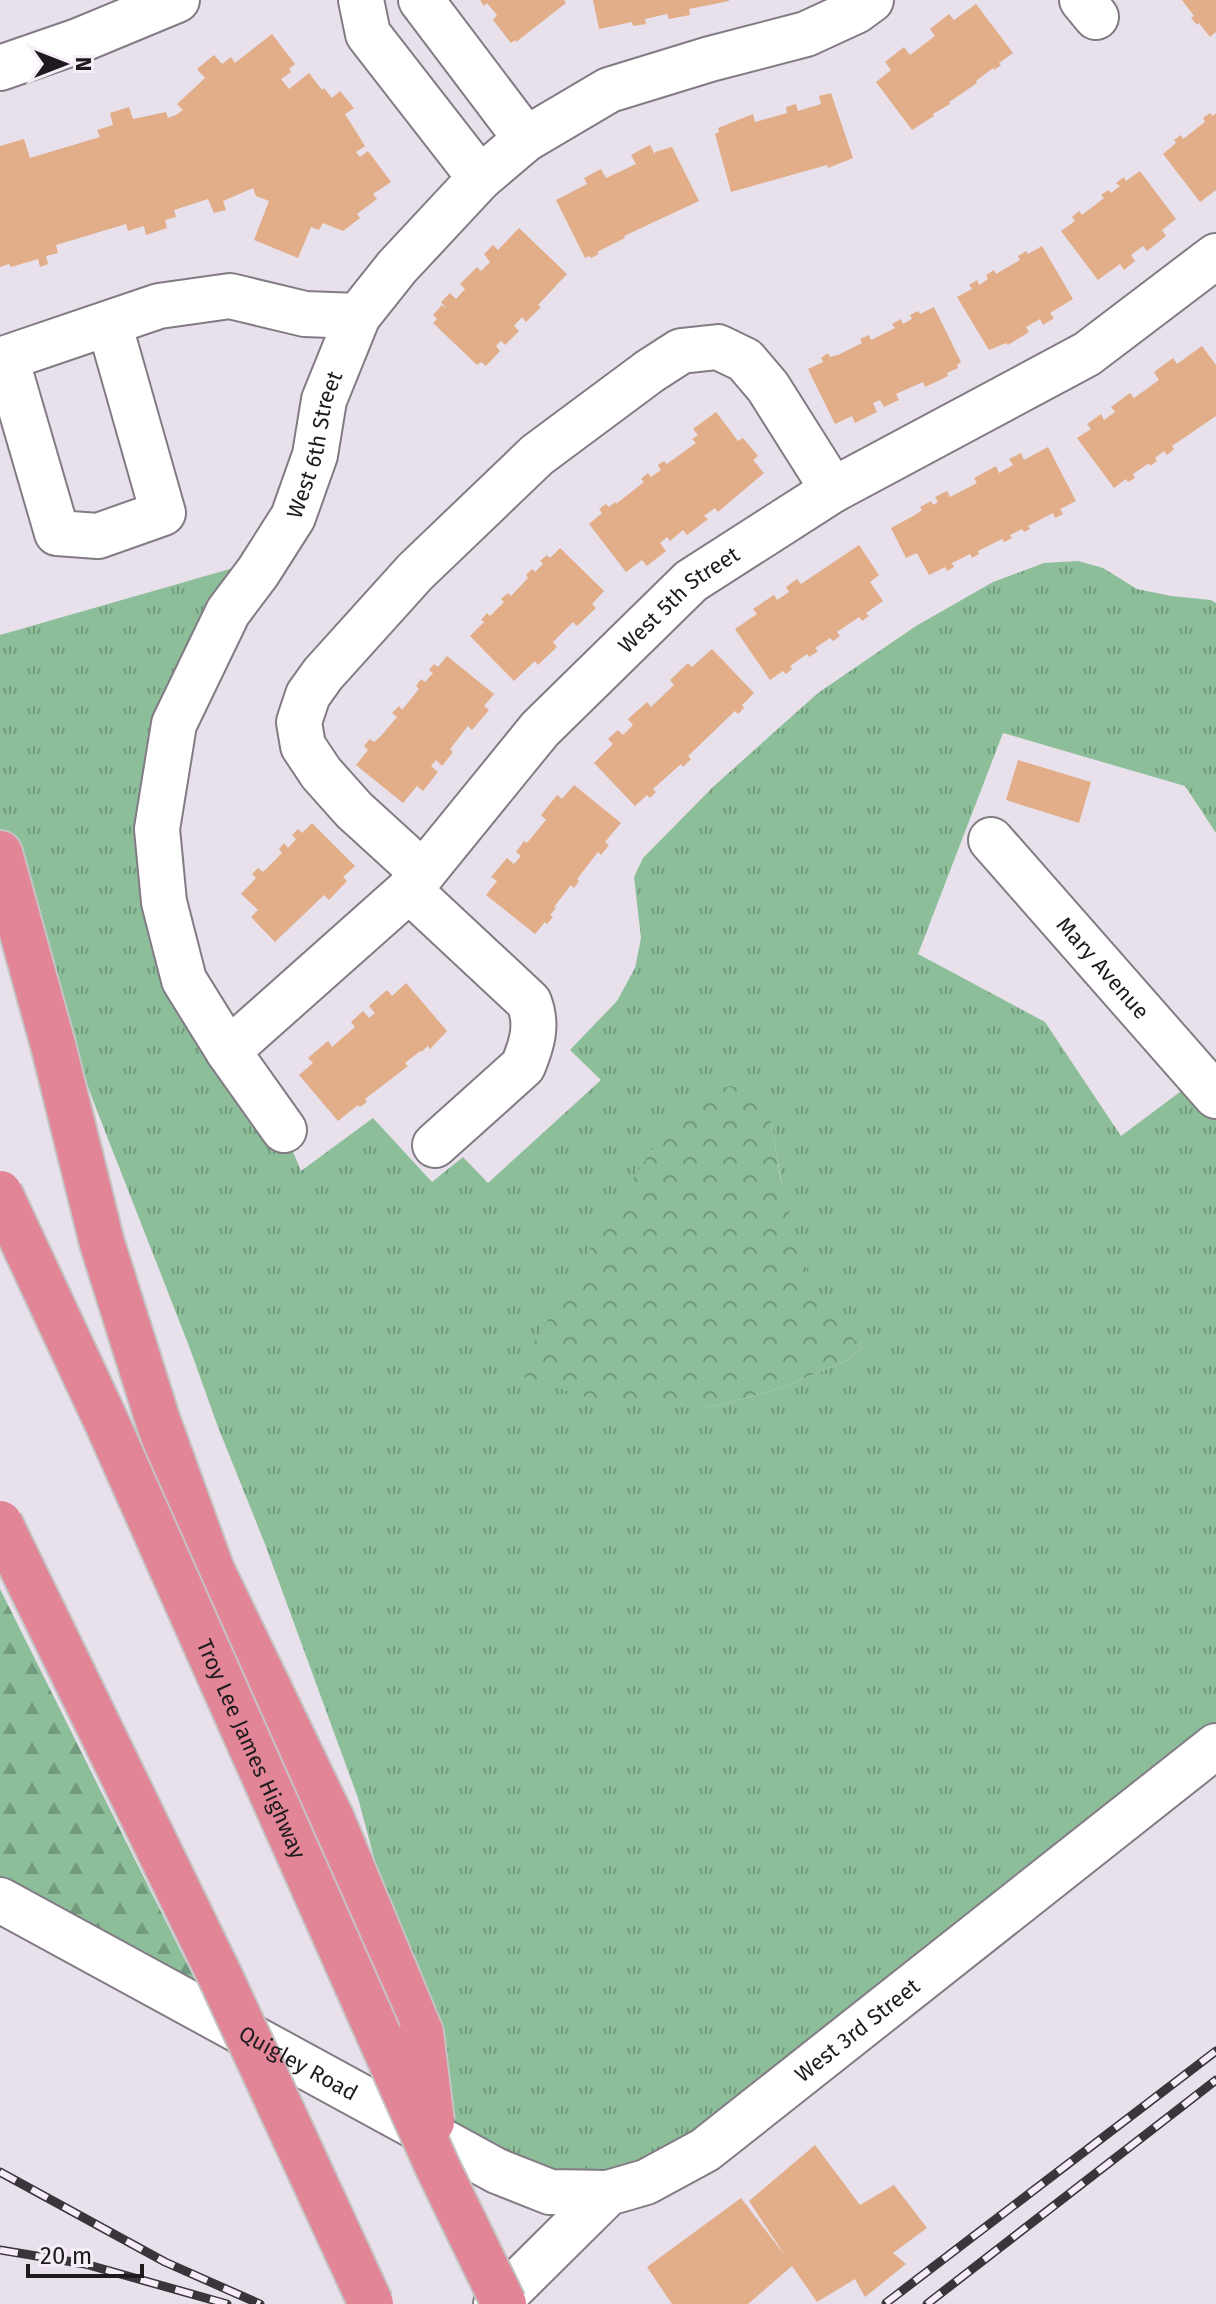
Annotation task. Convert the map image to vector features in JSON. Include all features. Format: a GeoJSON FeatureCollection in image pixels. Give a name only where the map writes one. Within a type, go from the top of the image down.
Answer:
{"type":"FeatureCollection","features":[{"type":"Feature","properties":{"kind":"highway"},"geometry":{"type":"LineString","coordinates":[[0,853],[53,1045],[102,1243],[158,1421],[212,1570],[332,1819],[421,2033],[438,2168]]}},
{"type":"Feature","properties":{"kind":"highway","name":"Troy Lee James Highway"},"geometry":{"type":"LineString","coordinates":[[0,1193],[113,1438],[438,2168],[504,2304]]}},
{"type":"Feature","properties":{"kind":"highway"},"geometry":{"type":"LineString","coordinates":[[0,1523],[220,1976],[371,2304]]}},
{"type":"Feature","properties":{"kind":"street"},"geometry":{"type":"LineString","coordinates":[[0,68],[78,41],[177,0]]}},
{"type":"Feature","properties":{"kind":"street"},"geometry":{"type":"LineString","coordinates":[[361,0],[368,34],[480,178]]}},
{"type":"Feature","properties":{"kind":"street"},"geometry":{"type":"LineString","coordinates":[[421,0],[526,139]]}},
{"type":"Feature","properties":{"kind":"street","name":"West 6th Street"},"geometry":{"type":"LineString","coordinates":[[284,1130],[228,1051],[184,980],[164,902],[157,829],[174,724],[228,612],[293,517],[315,455],[324,400],[358,316],[397,267],[480,178],[526,139],[609,90],[806,34],[817,13],[856,11],[871,0]]}},
{"type":"Feature","properties":{"kind":"street","name":"West 5th Street"},"geometry":{"type":"LineString","coordinates":[[228,1051],[416,882],[540,729],[691,581],[833,490],[1087,354],[1216,256]]}},
{"type":"Feature","properties":{"kind":"street"},"geometry":{"type":"LineString","coordinates":[[109,323],[163,513],[98,536],[57,533],[6,358],[159,306],[230,296],[305,314],[358,316]]}},
{"type":"Feature","properties":{"kind":"street"},"geometry":{"type":"LineString","coordinates":[[435,1145],[523,1066],[530,1048],[534,1015],[529,1002],[416,882],[321,773],[303,746],[299,722],[308,695],[323,674],[415,572],[537,455],[681,351],[718,347],[745,360],[768,387],[833,490]]}},
{"type":"Feature","properties":{"kind":"street","name":"Mary Avenue"},"geometry":{"type":"LineString","coordinates":[[991,840],[1216,1096]]}},
{"type":"Feature","properties":{"kind":"street","name":"West 3rd Street"},"geometry":{"type":"LineString","coordinates":[[496,2304],[608,2193],[646,2182],[705,2150],[1213,1754]]}},
{"type":"Feature","properties":{"kind":"street","name":"Quigley Road"},"geometry":{"type":"LineString","coordinates":[[0,1900],[497,2171],[550,2192],[608,2193]]}},
{"type":"Feature","properties":{"kind":"green space"},"geometry":{"type":"Polygon","coordinates":[[[268,558],[174,724],[164,902],[284,1130],[301,1171],[373,1118],[432,1182],[463,1157],[488,1183],[601,1080],[570,1050],[617,1001],[635,968],[641,938],[634,877],[643,858],[714,786],[818,693],[916,626],[993,582],[1044,563],[1078,561],[1103,568],[1137,589],[1216,603],[1216,833],[1185,786],[1003,733],[918,954],[1045,1022],[1121,1136],[1200,1077],[1216,1069],[1216,1746],[705,2150],[608,2193],[431,2135],[421,2033],[358,1798],[265,1544],[94,1103],[0,839],[0,635],[268,558]],[[772,1124],[571,1282],[517,1374],[708,1408],[781,1388],[848,1360],[862,1348],[824,1309],[802,1263],[789,1216],[772,1124]]]}},
{"type":"Feature","properties":{"kind":"green space"},"geometry":{"type":"Polygon","coordinates":[[[731,1086],[752,1093],[772,1124],[780,1176],[800,1254],[821,1304],[862,1348],[848,1360],[781,1388],[708,1408],[609,1405],[516,1374],[610,1214],[658,1141],[702,1093],[731,1086]]]}},
{"type":"Feature","properties":{"kind":"green space"},"geometry":{"type":"Polygon","coordinates":[[[0,1589],[214,2018],[0,1900],[0,1589]]]}},
{"type":"Feature","properties":{"kind":"building"},"geometry":{"type":"Polygon","coordinates":[[[480,0],[564,0],[566,3],[511,43],[493,20],[497,15],[480,0]]]}},
{"type":"Feature","properties":{"kind":"building"},"geometry":{"type":"Polygon","coordinates":[[[593,0],[729,1],[689,9],[690,15],[669,19],[667,14],[645,19],[646,24],[633,26],[632,22],[599,29],[593,0]]]}},
{"type":"Feature","properties":{"kind":"building"},"geometry":{"type":"Polygon","coordinates":[[[1182,0],[1216,0],[1216,32],[1210,37],[1199,23],[1197,25],[1182,0]]]}},
{"type":"Feature","properties":{"kind":"building"},"geometry":{"type":"Polygon","coordinates":[[[976,4],[1013,53],[912,130],[876,82],[891,70],[885,62],[904,47],[910,55],[935,36],[930,29],[949,14],[954,20],[976,4]]]}},
{"type":"Feature","properties":{"kind":"building"},"geometry":{"type":"Polygon","coordinates":[[[272,34],[295,64],[289,69],[291,72],[281,79],[289,89],[309,73],[332,98],[340,91],[354,108],[345,114],[365,146],[356,152],[360,157],[368,151],[391,182],[373,194],[377,199],[357,214],[360,218],[343,231],[323,223],[319,230],[311,227],[298,258],[254,240],[269,201],[256,196],[253,188],[223,201],[226,210],[214,213],[208,199],[174,210],[176,217],[165,220],[167,228],[146,235],[144,226],[128,231],[126,224],[56,245],[58,253],[46,256],[48,264],[40,267],[38,259],[0,267],[0,146],[24,139],[30,158],[100,137],[97,130],[113,125],[110,113],[129,107],[133,119],[166,112],[168,118],[176,115],[183,110],[177,104],[205,78],[197,69],[214,55],[222,64],[231,57],[235,63],[272,34]]]}},
{"type":"Feature","properties":{"kind":"building"},"geometry":{"type":"Polygon","coordinates":[[[831,93],[853,158],[828,168],[827,165],[731,192],[715,134],[719,132],[718,128],[753,114],[755,122],[787,113],[786,107],[796,104],[798,111],[821,104],[819,96],[831,93]]]}},
{"type":"Feature","properties":{"kind":"building"},"geometry":{"type":"Polygon","coordinates":[[[1210,113],[1213,116],[1216,113],[1216,190],[1200,202],[1163,154],[1176,143],[1174,140],[1181,135],[1183,139],[1205,122],[1203,118],[1210,113]]]}},
{"type":"Feature","properties":{"kind":"building"},"geometry":{"type":"Polygon","coordinates":[[[650,145],[655,155],[655,152],[672,147],[699,201],[624,236],[591,258],[585,258],[556,200],[587,184],[584,178],[601,169],[606,178],[636,164],[631,155],[650,145]]]}},
{"type":"Feature","properties":{"kind":"building"},"geometry":{"type":"Polygon","coordinates":[[[1140,171],[1176,219],[1162,230],[1166,236],[1147,251],[1143,246],[1131,255],[1135,261],[1124,270],[1120,264],[1098,280],[1061,231],[1075,221],[1072,217],[1079,211],[1082,215],[1104,198],[1101,195],[1108,190],[1111,193],[1120,186],[1116,183],[1124,177],[1126,181],[1140,171]]]}},
{"type":"Feature","properties":{"kind":"building"},"geometry":{"type":"Polygon","coordinates":[[[519,228],[567,274],[526,322],[522,317],[514,326],[519,331],[505,345],[501,341],[496,346],[500,351],[486,366],[481,362],[477,365],[433,323],[437,319],[433,315],[442,305],[447,309],[441,302],[450,293],[456,299],[465,289],[460,284],[477,267],[481,271],[490,262],[484,254],[493,245],[498,250],[519,228]]]}},
{"type":"Feature","properties":{"kind":"building"},"geometry":{"type":"Polygon","coordinates":[[[1042,246],[1073,299],[1050,313],[1054,318],[1043,325],[1040,319],[1026,327],[1029,332],[1008,345],[1006,343],[989,350],[957,297],[972,289],[969,285],[977,280],[979,285],[994,270],[996,274],[1020,260],[1018,256],[1026,251],[1028,254],[1042,246]]]}},
{"type":"Feature","properties":{"kind":"building"},"geometry":{"type":"Polygon","coordinates":[[[934,307],[961,362],[958,368],[925,387],[923,382],[896,394],[899,400],[884,407],[880,400],[873,403],[877,412],[855,423],[852,416],[835,424],[808,369],[823,362],[821,358],[828,353],[830,357],[838,355],[862,343],[860,339],[869,335],[871,340],[895,328],[892,324],[901,319],[903,324],[912,319],[910,315],[934,307]]]}},
{"type":"Feature","properties":{"kind":"building"},"geometry":{"type":"Polygon","coordinates":[[[1202,346],[1216,365],[1216,416],[1172,446],[1174,449],[1167,455],[1164,451],[1155,458],[1157,461],[1133,474],[1135,478],[1128,482],[1126,479],[1114,488],[1077,438],[1091,429],[1087,424],[1101,414],[1104,420],[1115,412],[1111,407],[1130,393],[1134,398],[1159,380],[1154,372],[1173,358],[1177,364],[1202,346]]]}},
{"type":"Feature","properties":{"kind":"building"},"geometry":{"type":"Polygon","coordinates":[[[716,412],[738,441],[743,438],[758,456],[753,460],[764,473],[718,512],[715,508],[704,516],[708,519],[687,535],[683,530],[670,541],[667,537],[660,543],[666,551],[647,566],[642,560],[626,572],[589,524],[602,513],[599,509],[606,504],[609,507],[616,504],[644,482],[641,479],[648,473],[651,477],[661,470],[658,465],[664,461],[667,464],[696,443],[692,439],[698,435],[693,429],[716,412]]]}},
{"type":"Feature","properties":{"kind":"building"},"geometry":{"type":"Polygon","coordinates":[[[1048,447],[1076,501],[1060,509],[1063,514],[1055,518],[1053,513],[1028,526],[1030,529],[1024,532],[1022,529],[1004,542],[1002,539],[978,551],[979,554],[972,558],[970,554],[952,563],[954,567],[947,571],[945,567],[929,575],[916,553],[906,558],[891,528],[922,510],[920,507],[931,501],[933,505],[938,502],[935,497],[947,491],[950,497],[977,483],[974,478],[996,466],[999,473],[1013,465],[1009,459],[1021,453],[1024,460],[1048,447]]]}},
{"type":"Feature","properties":{"kind":"building"},"geometry":{"type":"Polygon","coordinates":[[[859,545],[879,575],[870,582],[883,601],[866,613],[869,616],[862,621],[859,617],[837,632],[840,636],[833,641],[830,638],[815,648],[818,651],[809,657],[807,654],[790,666],[792,669],[786,674],[783,671],[770,680],[735,629],[757,614],[753,609],[774,595],[777,600],[789,592],[786,587],[797,579],[801,584],[859,545]]]}},
{"type":"Feature","properties":{"kind":"building"},"geometry":{"type":"Polygon","coordinates":[[[560,548],[604,591],[592,604],[596,608],[577,626],[573,622],[553,642],[557,647],[538,665],[535,661],[514,681],[470,636],[484,622],[481,620],[487,613],[490,616],[504,602],[501,599],[508,593],[511,596],[532,569],[535,572],[543,564],[540,561],[547,555],[550,558],[560,548]]]}},
{"type":"Feature","properties":{"kind":"building"},"geometry":{"type":"Polygon","coordinates":[[[712,649],[754,693],[738,714],[735,711],[688,756],[691,759],[683,767],[681,764],[653,789],[656,792],[650,798],[647,795],[635,806],[594,763],[613,744],[608,739],[618,730],[623,735],[633,725],[628,719],[647,702],[651,707],[674,685],[670,680],[688,663],[692,667],[712,649]]]}},
{"type":"Feature","properties":{"kind":"building"},"geometry":{"type":"Polygon","coordinates":[[[447,656],[494,694],[484,706],[489,710],[472,730],[468,726],[450,749],[453,752],[442,766],[436,760],[431,766],[438,772],[423,791],[417,786],[403,803],[356,765],[368,750],[364,746],[370,739],[374,742],[380,737],[397,717],[392,713],[399,706],[402,710],[419,689],[416,686],[421,679],[425,682],[433,673],[429,670],[434,664],[438,667],[447,656]]]}},
{"type":"Feature","properties":{"kind":"building"},"geometry":{"type":"Polygon","coordinates":[[[1018,760],[1091,782],[1079,823],[1006,800],[1018,760]]]}},
{"type":"Feature","properties":{"kind":"building"},"geometry":{"type":"Polygon","coordinates":[[[574,785],[621,823],[605,842],[609,845],[601,855],[598,852],[577,879],[579,881],[574,888],[571,885],[554,907],[550,915],[553,917],[535,934],[486,895],[497,881],[491,877],[507,858],[514,864],[521,856],[516,852],[524,841],[527,843],[546,820],[541,815],[557,795],[562,799],[574,785]]]}},
{"type":"Feature","properties":{"kind":"building"},"geometry":{"type":"Polygon","coordinates":[[[312,823],[355,866],[343,877],[347,881],[329,900],[324,895],[275,942],[251,917],[258,910],[241,894],[256,878],[252,874],[258,868],[263,872],[282,853],[279,849],[284,843],[288,848],[296,839],[292,835],[298,829],[302,833],[312,823]]]}},
{"type":"Feature","properties":{"kind":"building"},"geometry":{"type":"Polygon","coordinates":[[[406,983],[447,1031],[430,1049],[428,1046],[405,1063],[408,1066],[365,1099],[367,1102],[360,1107],[358,1105],[338,1121],[299,1075],[313,1063],[308,1058],[328,1041],[332,1047],[355,1027],[351,1022],[363,1011],[369,1018],[375,1013],[369,1006],[387,990],[392,996],[406,983]]]}},
{"type":"Feature","properties":{"kind":"building"},"geometry":{"type":"Polygon","coordinates":[[[815,2145],[860,2205],[894,2185],[927,2228],[893,2253],[906,2264],[865,2297],[855,2279],[817,2302],[792,2266],[748,2304],[672,2304],[647,2267],[741,2198],[786,2257],[749,2201],[815,2145]]]}},
{"type":"Feature","properties":{"kind":"railway"},"geometry":{"type":"LineString","coordinates":[[886,2303],[1216,2051]]}},
{"type":"Feature","properties":{"kind":"railway"},"geometry":{"type":"LineString","coordinates":[[927,2304],[1216,2080]]}},
{"type":"Feature","properties":{"kind":"railway"},"geometry":{"type":"LineString","coordinates":[[0,2172],[165,2262],[260,2304]]}},
{"type":"Feature","properties":{"kind":"railway"},"geometry":{"type":"LineString","coordinates":[[0,2250],[85,2264],[227,2304]]}}]}
